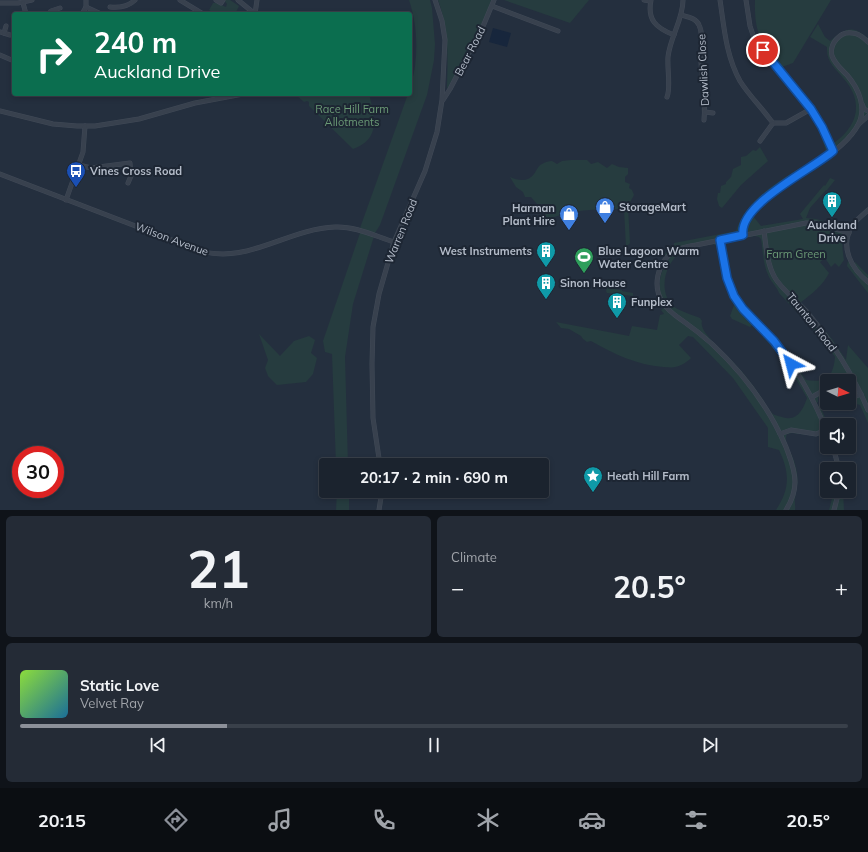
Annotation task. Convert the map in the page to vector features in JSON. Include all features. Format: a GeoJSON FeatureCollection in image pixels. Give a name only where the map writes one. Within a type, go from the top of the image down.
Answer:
{"type":"FeatureCollection","features":[{"type":"Feature","properties":{"kind":"street"},"geometry":{"type":"LineString","coordinates":[[0,3],[23,3],[32,0]]}},
{"type":"Feature","properties":{"kind":"street"},"geometry":{"type":"LineString","coordinates":[[83,12],[86,7],[86,0]]}},
{"type":"Feature","properties":{"kind":"street"},"geometry":{"type":"LineString","coordinates":[[110,7],[117,8],[128,5],[136,0]]}},
{"type":"Feature","properties":{"kind":"street"},"geometry":{"type":"LineString","coordinates":[[180,0],[200,12]]}},
{"type":"Feature","properties":{"kind":"street"},"geometry":{"type":"LineString","coordinates":[[216,0],[223,3]]}},
{"type":"Feature","properties":{"kind":"street"},"geometry":{"type":"LineString","coordinates":[[238,0],[253,12]]}},
{"type":"Feature","properties":{"kind":"street"},"geometry":{"type":"LineString","coordinates":[[255,12],[257,0]]}},
{"type":"Feature","properties":{"kind":"street","name":"Warren Road"},"geometry":{"type":"LineString","coordinates":[[379,458],[373,418],[372,338],[379,294],[394,242],[426,171],[436,136],[442,100],[444,33],[435,0]]}},
{"type":"Feature","properties":{"kind":"street","name":"Bear Road"},"geometry":{"type":"LineString","coordinates":[[442,100],[450,89],[494,0]]}},
{"type":"Feature","properties":{"kind":"street"},"geometry":{"type":"LineString","coordinates":[[644,0],[650,1],[650,14],[654,23],[660,28],[674,35]]}},
{"type":"Feature","properties":{"kind":"street"},"geometry":{"type":"LineString","coordinates":[[667,97],[670,45],[681,15],[683,0]]}},
{"type":"Feature","properties":{"kind":"street"},"geometry":{"type":"LineString","coordinates":[[720,0],[728,50],[734,68],[742,84],[774,123]]}},
{"type":"Feature","properties":{"kind":"street"},"geometry":{"type":"LineString","coordinates":[[746,0],[750,26],[754,38],[811,109],[822,127],[833,151]]}},
{"type":"Feature","properties":{"kind":"street"},"geometry":{"type":"LineString","coordinates":[[23,3],[25,12]]}},
{"type":"Feature","properties":{"kind":"street"},"geometry":{"type":"LineString","coordinates":[[492,6],[558,31]]}},
{"type":"Feature","properties":{"kind":"street"},"geometry":{"type":"LineString","coordinates":[[86,7],[97,12]]}},
{"type":"Feature","properties":{"kind":"street"},"geometry":{"type":"LineString","coordinates":[[50,12],[60,8]]}},
{"type":"Feature","properties":{"kind":"street","name":"Dawlish Close"},"geometry":{"type":"LineString","coordinates":[[681,15],[695,20],[699,24],[701,30],[701,62],[705,112],[704,120]]}},
{"type":"Feature","properties":{"kind":"street"},"geometry":{"type":"LineString","coordinates":[[6,26],[2,33],[10,35]]}},
{"type":"Feature","properties":{"kind":"street"},"geometry":{"type":"LineString","coordinates":[[868,42],[857,34],[848,33],[837,38],[832,49],[834,59],[854,84],[860,94],[863,108],[868,111]]}},
{"type":"Feature","properties":{"kind":"street"},"geometry":{"type":"LineString","coordinates":[[0,55],[12,60]]}},
{"type":"Feature","properties":{"kind":"street"},"geometry":{"type":"LineString","coordinates":[[0,111],[47,123],[85,126],[105,125],[157,115],[195,103],[228,96]]}},
{"type":"Feature","properties":{"kind":"street"},"geometry":{"type":"LineString","coordinates":[[858,125],[862,103]]}},
{"type":"Feature","properties":{"kind":"street"},"geometry":{"type":"LineString","coordinates":[[761,138],[774,123],[786,123],[811,109]]}},
{"type":"Feature","properties":{"kind":"street","name":"Dawlish Close"},"geometry":{"type":"LineString","coordinates":[[705,112],[713,113]]}},
{"type":"Feature","properties":{"kind":"street"},"geometry":{"type":"LineString","coordinates":[[743,235],[742,229],[744,223],[768,195],[782,184],[812,167],[842,144],[858,125],[868,116]]}},
{"type":"Feature","properties":{"kind":"street"},"geometry":{"type":"LineString","coordinates":[[66,200],[79,165],[84,146],[85,126]]}},
{"type":"Feature","properties":{"kind":"street"},"geometry":{"type":"LineString","coordinates":[[79,165],[90,168],[136,162]]}},
{"type":"Feature","properties":{"kind":"street"},"geometry":{"type":"LineString","coordinates":[[128,182],[132,175],[130,163]]}},
{"type":"Feature","properties":{"kind":"street","name":"Wilson Avenue"},"geometry":{"type":"LineString","coordinates":[[0,174],[198,250],[220,255],[247,251],[288,237],[331,227],[351,228],[394,242]]}},
{"type":"Feature","properties":{"kind":"street"},"geometry":{"type":"LineString","coordinates":[[868,210],[853,225],[849,233],[846,246],[848,255],[857,271],[868,282]]}},
{"type":"Feature","properties":{"kind":"street"},"geometry":{"type":"LineString","coordinates":[[786,510],[792,498],[795,480],[791,461],[780,434],[760,400],[733,366],[706,339],[666,307],[659,297],[657,284],[658,273],[668,257],[681,248],[743,235],[811,223],[849,233]]}},
{"type":"Feature","properties":{"kind":"street","name":"Taunton Road"},"geometry":{"type":"LineString","coordinates":[[764,232],[767,255],[773,275],[820,329],[842,360],[868,410]]}},
{"type":"Feature","properties":{"kind":"street"},"geometry":{"type":"LineString","coordinates":[[720,240],[727,278],[734,296],[743,309],[783,352],[798,372],[812,397],[821,418]]}},
{"type":"Feature","properties":{"kind":"street"},"geometry":{"type":"LineString","coordinates":[[812,397],[820,393]]}},
{"type":"Feature","properties":{"kind":"street"},"geometry":{"type":"LineString","coordinates":[[856,396],[861,394]]}},
{"type":"Feature","properties":{"kind":"street"},"geometry":{"type":"LineString","coordinates":[[780,434],[790,430],[816,434],[820,433]]}},
{"type":"Feature","properties":{"kind":"street"},"geometry":{"type":"LineString","coordinates":[[379,510],[381,498]]}},
{"type":"Feature","properties":{"kind":"street"},"geometry":{"type":"LineString","coordinates":[[834,510],[837,498]]}},
{"type":"Feature","properties":{"kind":"green space"},"geometry":{"type":"Polygon","coordinates":[[[224,0],[230,0],[239,6],[236,12],[212,12],[209,10],[213,3],[226,7],[227,4],[224,0]]]}},
{"type":"Feature","properties":{"kind":"green space"},"geometry":{"type":"Polygon","coordinates":[[[409,0],[430,0],[435,44],[434,60],[427,95],[380,225],[375,233],[353,304],[345,357],[348,458],[336,458],[332,354],[325,352],[323,341],[360,233],[360,228],[407,96],[412,96],[412,82],[416,58],[415,24],[409,0]]]}},
{"type":"Feature","properties":{"kind":"green space"},"geometry":{"type":"Polygon","coordinates":[[[438,0],[491,0],[488,11],[447,89],[446,33],[442,11],[438,0]]]}},
{"type":"Feature","properties":{"kind":"green space"},"geometry":{"type":"Polygon","coordinates":[[[504,0],[589,0],[570,23],[504,0]]]}},
{"type":"Feature","properties":{"kind":"green space"},"geometry":{"type":"Polygon","coordinates":[[[755,0],[831,0],[793,63],[782,67],[760,37],[756,22],[755,0]]]}},
{"type":"Feature","properties":{"kind":"green space","name":"Farm Green"},"geometry":{"type":"Polygon","coordinates":[[[818,24],[825,37],[830,41],[844,31],[848,30],[857,31],[868,38],[868,119],[858,125],[861,126],[835,153],[824,162],[776,192],[753,216],[761,226],[803,219],[800,214],[824,185],[825,186],[830,178],[835,180],[810,208],[806,218],[846,226],[842,243],[844,260],[839,267],[835,263],[831,267],[825,258],[820,262],[829,273],[821,285],[801,302],[832,339],[846,360],[848,345],[868,368],[868,423],[860,405],[856,404],[856,374],[830,374],[835,357],[826,344],[779,293],[770,279],[766,268],[761,239],[755,236],[729,241],[725,244],[731,278],[738,297],[784,349],[806,380],[820,381],[820,395],[818,402],[815,404],[820,407],[825,418],[820,418],[820,435],[792,433],[787,434],[786,437],[787,444],[796,466],[797,484],[795,510],[776,510],[784,495],[787,481],[783,458],[779,450],[768,447],[768,428],[733,378],[693,337],[688,336],[679,345],[691,358],[684,364],[672,367],[653,366],[617,354],[591,341],[587,342],[581,336],[569,329],[561,328],[556,322],[629,336],[632,326],[657,330],[660,315],[664,314],[661,310],[667,306],[661,294],[660,282],[662,271],[669,259],[663,255],[674,246],[674,243],[736,231],[742,217],[762,194],[826,151],[819,130],[820,125],[824,123],[834,143],[842,136],[853,121],[856,113],[854,96],[844,79],[830,61],[827,47],[810,37],[818,24]],[[713,244],[689,249],[679,254],[673,260],[666,274],[665,291],[667,298],[677,309],[700,318],[704,331],[708,337],[745,375],[768,409],[774,415],[792,418],[799,414],[804,407],[807,398],[789,368],[760,333],[752,325],[750,327],[732,319],[730,316],[734,305],[729,297],[723,279],[717,246],[713,244]]]}},
{"type":"Feature","properties":{"kind":"green space","name":"Race Hill Farm Allotments"},"geometry":{"type":"Polygon","coordinates":[[[297,96],[369,96],[374,119],[372,133],[362,145],[353,149],[309,106],[309,102],[304,102],[297,96]]]}},
{"type":"Feature","properties":{"kind":"green space"},"geometry":{"type":"Polygon","coordinates":[[[760,147],[768,161],[741,185],[722,208],[719,206],[717,199],[721,186],[726,184],[731,177],[733,169],[741,165],[741,157],[746,156],[753,150],[756,151],[760,147]]]}},
{"type":"Feature","properties":{"kind":"green space"},"geometry":{"type":"Polygon","coordinates":[[[587,160],[591,164],[598,162],[607,168],[612,164],[619,167],[628,168],[628,174],[625,177],[625,182],[630,184],[629,188],[632,190],[634,195],[628,206],[630,243],[626,247],[624,209],[574,212],[545,221],[545,214],[547,210],[545,204],[537,204],[531,197],[525,197],[523,192],[516,187],[510,177],[526,180],[532,177],[539,166],[548,161],[552,161],[557,164],[562,161],[587,160]]]}},
{"type":"Feature","properties":{"kind":"green space"},"geometry":{"type":"Polygon","coordinates":[[[848,261],[854,268],[856,265],[854,263],[855,262],[868,275],[868,293],[847,266],[848,261]]]}},
{"type":"Feature","properties":{"kind":"green space"},"geometry":{"type":"Polygon","coordinates":[[[607,287],[633,293],[633,296],[607,293],[607,287]]]}},
{"type":"Feature","properties":{"kind":"green space"},"geometry":{"type":"Polygon","coordinates":[[[259,334],[280,356],[294,341],[309,336],[315,340],[311,353],[317,358],[313,374],[306,382],[277,385],[268,376],[265,368],[268,360],[259,334]]]}},
{"type":"Feature","properties":{"kind":"green space"},"geometry":{"type":"Polygon","coordinates":[[[337,498],[349,498],[349,510],[336,510],[337,498]]]}},
{"type":"Feature","properties":{"kind":"green space"},"geometry":{"type":"Polygon","coordinates":[[[832,498],[843,498],[844,510],[829,510],[832,498]]]}},
{"type":"Feature","properties":{"kind":"water"},"geometry":{"type":"Polygon","coordinates":[[[493,28],[511,33],[507,47],[489,42],[493,28]]]}},
{"type":"Feature","properties":{"kind":"place","name":"Vines Cross Road"},"geometry":{"type":"Point","coordinates":[76,188]}},
{"type":"Feature","properties":{"kind":"place","name":"Auckland Drive"},"geometry":{"type":"Point","coordinates":[832,218]}},
{"type":"Feature","properties":{"kind":"place","name":"StorageMart"},"geometry":{"type":"Point","coordinates":[605,224]}},
{"type":"Feature","properties":{"kind":"place","name":"Harman Plant Hire"},"geometry":{"type":"Point","coordinates":[569,231]}},
{"type":"Feature","properties":{"kind":"place","name":"West Instruments"},"geometry":{"type":"Point","coordinates":[546,268]}},
{"type":"Feature","properties":{"kind":"place","name":"Blue Lagoon Warm Water Centre"},"geometry":{"type":"Point","coordinates":[584,274]}},
{"type":"Feature","properties":{"kind":"place","name":"Sinon House"},"geometry":{"type":"Point","coordinates":[546,300]}},
{"type":"Feature","properties":{"kind":"place","name":"Funplex"},"geometry":{"type":"Point","coordinates":[617,319]}},
{"type":"Feature","properties":{"kind":"place","name":"Heath Hill Farm"},"geometry":{"type":"Point","coordinates":[593,493]}},
{"type":"Feature","properties":{"kind":"route"},"geometry":{"type":"LineString","coordinates":[[763,50],[811,109],[822,127],[833,151],[812,167],[782,184],[768,195],[744,223],[742,229],[743,235],[720,240],[727,278],[734,296],[743,309],[774,341],[791,364]]}}]}
